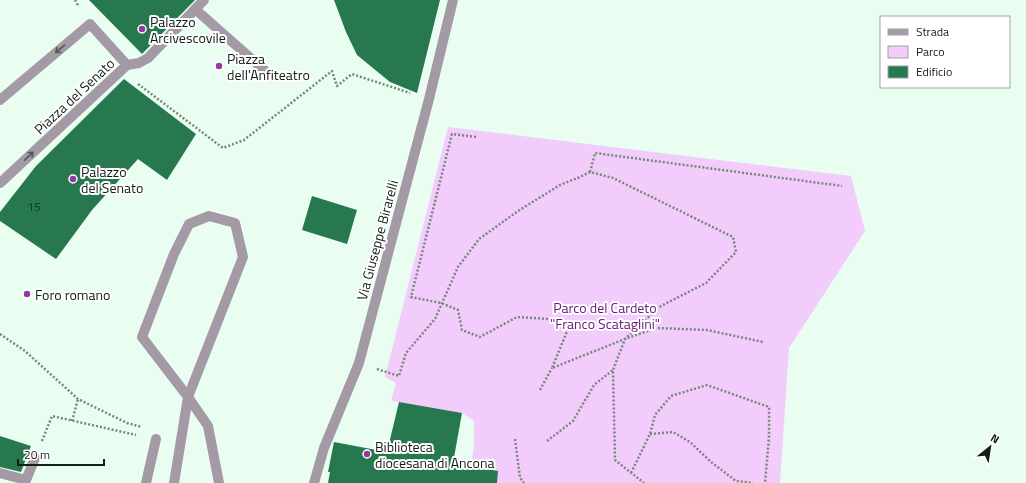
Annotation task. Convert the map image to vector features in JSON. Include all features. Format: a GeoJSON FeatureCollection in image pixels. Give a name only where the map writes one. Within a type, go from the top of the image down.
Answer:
{"type":"FeatureCollection","features":[{"type":"Feature","properties":{"kind":"street"},"geometry":{"type":"LineString","coordinates":[[128,65],[139,63],[148,58],[204,0]]}},
{"type":"Feature","properties":{"kind":"street","name":"Via Giuseppe Birarelli"},"geometry":{"type":"LineString","coordinates":[[314,483],[324,448],[359,363],[453,0]]}},
{"type":"Feature","properties":{"kind":"street"},"geometry":{"type":"LineString","coordinates":[[196,9],[272,77]]}},
{"type":"Feature","properties":{"kind":"street","name":"Piazza del Senato"},"geometry":{"type":"LineString","coordinates":[[0,100],[90,24],[128,65],[0,183]]}},
{"type":"Feature","properties":{"kind":"street"},"geometry":{"type":"LineString","coordinates":[[174,483],[188,397],[243,257],[234,223],[209,216],[189,224],[174,254],[142,337],[188,397],[208,426],[219,483]]}},
{"type":"Feature","properties":{"kind":"street"},"geometry":{"type":"LineString","coordinates":[[146,483],[156,439]]}},
{"type":"Feature","properties":{"kind":"street"},"geometry":{"type":"LineString","coordinates":[[0,473],[26,480],[35,458]]}},
{"type":"Feature","properties":{"kind":"path"},"geometry":{"type":"LineString","coordinates":[[128,65],[128,76],[223,148],[244,140],[332,71],[337,86],[352,74],[395,89]]}},
{"type":"Feature","properties":{"kind":"path"},"geometry":{"type":"LineString","coordinates":[[476,137],[452,134],[411,297],[441,303],[458,310],[462,330],[480,337],[517,317],[549,319],[568,329],[552,368],[540,390]]}},
{"type":"Feature","properties":{"kind":"path"},"geometry":{"type":"LineString","coordinates":[[590,172],[595,153],[842,186]]}},
{"type":"Feature","properties":{"kind":"path"},"geometry":{"type":"LineString","coordinates":[[399,376],[406,353],[435,319],[458,267],[479,239],[518,211],[560,185],[590,172],[613,178],[733,238],[736,252],[706,283],[659,307],[625,339],[613,370],[615,460],[642,482]]}},
{"type":"Feature","properties":{"kind":"path"},"geometry":{"type":"LineString","coordinates":[[552,368],[656,328],[707,330],[763,342]]}},
{"type":"Feature","properties":{"kind":"path"},"geometry":{"type":"LineString","coordinates":[[0,334],[25,351],[78,399],[127,423],[147,428]]}},
{"type":"Feature","properties":{"kind":"path"},"geometry":{"type":"LineString","coordinates":[[546,440],[573,421],[594,385],[613,370]]}},
{"type":"Feature","properties":{"kind":"path"},"geometry":{"type":"LineString","coordinates":[[631,473],[650,434],[655,415],[671,396],[707,385],[769,407],[769,437],[765,483]]}},
{"type":"Feature","properties":{"kind":"path"},"geometry":{"type":"LineString","coordinates":[[72,421],[78,399]]}},
{"type":"Feature","properties":{"kind":"path"},"geometry":{"type":"LineString","coordinates":[[35,458],[52,416],[156,439]]}},
{"type":"Feature","properties":{"kind":"path"},"geometry":{"type":"LineString","coordinates":[[650,434],[673,432],[690,442],[711,462],[736,481],[753,483]]}},
{"type":"Feature","properties":{"kind":"path"},"geometry":{"type":"LineString","coordinates":[[516,439],[520,478],[524,483]]}},
{"type":"Feature","properties":{"kind":"green space","name":"Parco del Cardeto \"Franco Scataglini\""},"geometry":{"type":"Polygon","coordinates":[[[448,127],[851,176],[865,231],[789,348],[780,483],[469,483],[474,445],[474,421],[462,413],[391,401],[396,383],[385,377],[448,127]]]}},
{"type":"Feature","properties":{"kind":"building","name":"Palazzo Arcivescovile"},"geometry":{"type":"Polygon","coordinates":[[[89,0],[195,0],[142,54],[89,0]]]}},
{"type":"Feature","properties":{"kind":"building"},"geometry":{"type":"Polygon","coordinates":[[[334,0],[440,0],[417,93],[390,82],[357,55],[346,32],[334,0]]]}},
{"type":"Feature","properties":{"kind":"building"},"geometry":{"type":"Polygon","coordinates":[[[124,79],[196,134],[167,180],[138,159],[92,210],[56,259],[0,221],[0,212],[36,166],[124,79]]]}},
{"type":"Feature","properties":{"kind":"building"},"geometry":{"type":"Polygon","coordinates":[[[312,196],[357,210],[347,244],[302,230],[312,196]]]}},
{"type":"Feature","properties":{"kind":"building"},"geometry":{"type":"Polygon","coordinates":[[[399,402],[462,413],[453,463],[498,471],[497,483],[328,483],[330,472],[328,472],[334,442],[387,452],[399,402]]]}},
{"type":"Feature","properties":{"kind":"building"},"geometry":{"type":"Polygon","coordinates":[[[0,436],[31,446],[21,472],[0,467],[0,436]]]}},
{"type":"Feature","properties":{"kind":"place","name":"Palazzo Arcivescovile"},"geometry":{"type":"Point","coordinates":[142,29]}},
{"type":"Feature","properties":{"kind":"place","name":"Piazza dell'Anfiteatro"},"geometry":{"type":"Point","coordinates":[219,66]}},
{"type":"Feature","properties":{"kind":"place","name":"Palazzo del Senato"},"geometry":{"type":"Point","coordinates":[73,179]}},
{"type":"Feature","properties":{"kind":"place","name":"Foro romano"},"geometry":{"type":"Point","coordinates":[27,294]}},
{"type":"Feature","properties":{"kind":"place","name":"Biblioteca diocesana di Ancona"},"geometry":{"type":"Point","coordinates":[367,454]}}]}
